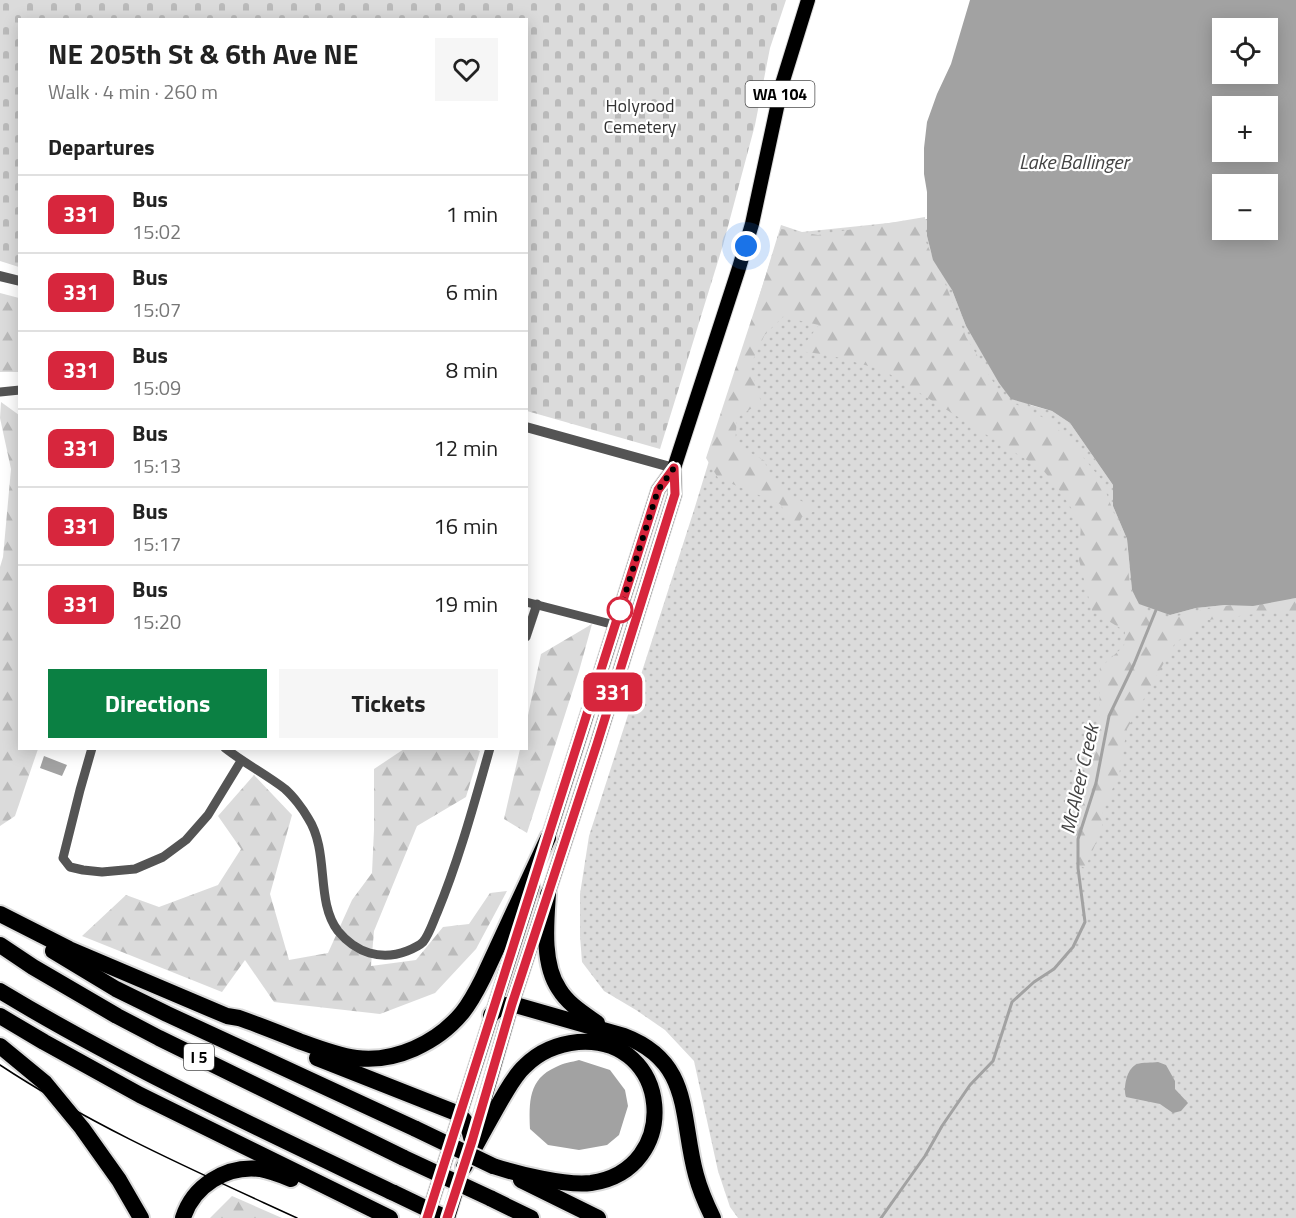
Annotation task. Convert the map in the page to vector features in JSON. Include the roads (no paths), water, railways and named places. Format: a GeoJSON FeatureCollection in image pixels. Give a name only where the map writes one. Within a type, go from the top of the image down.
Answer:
{"type":"FeatureCollection","features":[{"type":"Feature","properties":{"kind":"highway"},"geometry":{"type":"LineString","coordinates":[[0,915],[69,950],[227,1016],[239,1018],[329,1051],[358,1058],[383,1057],[424,1044],[463,1012],[473,997],[548,838]]}},
{"type":"Feature","properties":{"kind":"highway"},"geometry":{"type":"LineString","coordinates":[[548,894],[548,961],[552,977],[559,990],[570,1002],[592,1019],[616,1033]]}},
{"type":"Feature","properties":{"kind":"highway"},"geometry":{"type":"LineString","coordinates":[[0,915],[65,959],[116,989],[416,1129],[598,1218]]}},
{"type":"Feature","properties":{"kind":"highway","name":"I 5"},"geometry":{"type":"LineString","coordinates":[[0,945],[127,1022],[531,1218]]}},
{"type":"Feature","properties":{"kind":"highway","name":"I 5"},"geometry":{"type":"LineString","coordinates":[[0,991],[140,1069],[447,1218]]}},
{"type":"Feature","properties":{"kind":"highway"},"geometry":{"type":"LineString","coordinates":[[491,1015],[501,1006],[512,1004],[639,1041],[661,1058],[671,1071],[677,1086],[684,1109],[695,1173],[704,1202],[713,1218]]}},
{"type":"Feature","properties":{"kind":"highway"},"geometry":{"type":"LineString","coordinates":[[0,1016],[130,1089],[384,1215]]}},
{"type":"Feature","properties":{"kind":"highway"},"geometry":{"type":"LineString","coordinates":[[227,1016],[237,1026],[459,1114],[468,1125],[472,1141]]}},
{"type":"Feature","properties":{"kind":"highway"},"geometry":{"type":"LineString","coordinates":[[464,1167],[497,1106],[518,1074],[541,1054],[571,1043],[598,1043],[625,1053],[637,1064],[650,1083],[656,1115],[649,1141],[633,1164],[620,1173],[593,1183],[570,1183],[493,1166]]}},
{"type":"Feature","properties":{"kind":"highway"},"geometry":{"type":"LineString","coordinates":[[0,1046],[45,1083],[82,1128],[119,1180],[141,1218]]}},
{"type":"Feature","properties":{"kind":"highway"},"geometry":{"type":"LineString","coordinates":[[183,1218],[196,1195],[209,1182],[228,1173],[248,1169],[260,1169],[281,1175],[384,1215]]}},
{"type":"Feature","properties":{"kind":"main road","name":"WA 104"},"geometry":{"type":"LineString","coordinates":[[427,1218],[658,490],[674,468],[743,257],[782,84],[808,0]]}},
{"type":"Feature","properties":{"kind":"main road","name":"WA 104"},"geometry":{"type":"LineString","coordinates":[[447,1218],[512,1004],[675,494],[674,468]]}},
{"type":"Feature","properties":{"kind":"main road"},"geometry":{"type":"LineString","coordinates":[[625,655],[620,632],[615,625],[624,622],[646,586]]}},
{"type":"Feature","properties":{"kind":"street"},"geometry":{"type":"LineString","coordinates":[[0,276],[18,280]]}},
{"type":"Feature","properties":{"kind":"street"},"geometry":{"type":"LineString","coordinates":[[0,392],[18,390]]}},
{"type":"Feature","properties":{"kind":"street"},"geometry":{"type":"LineString","coordinates":[[528,428],[674,468]]}},
{"type":"Feature","properties":{"kind":"street"},"geometry":{"type":"LineString","coordinates":[[528,602],[615,625]]}},
{"type":"Feature","properties":{"kind":"street"},"geometry":{"type":"LineString","coordinates":[[528,631],[537,604]]}},
{"type":"Feature","properties":{"kind":"street"},"geometry":{"type":"LineString","coordinates":[[91,750],[63,858],[70,867],[102,872],[135,869],[163,857],[186,840],[208,815],[241,761]]}},
{"type":"Feature","properties":{"kind":"street"},"geometry":{"type":"LineString","coordinates":[[227,750],[287,790],[308,817],[320,847],[330,918],[349,942],[364,951],[381,956],[397,955],[413,949],[424,941],[451,880],[489,750]]}},
{"type":"Feature","properties":{"kind":"water","name":"Lake Ballinger"},"geometry":{"type":"Polygon","coordinates":[[[970,0],[1296,0],[1296,598],[1253,606],[1225,605],[1196,608],[1170,615],[1139,604],[1132,590],[1127,539],[1113,506],[1113,485],[1070,423],[1052,411],[1011,399],[999,383],[966,326],[952,290],[933,260],[927,236],[924,148],[927,122],[951,64],[970,0]]]}},
{"type":"Feature","properties":{"kind":"water"},"geometry":{"type":"Polygon","coordinates":[[[44,756],[67,765],[62,776],[40,768],[44,756]]]}},
{"type":"Feature","properties":{"kind":"water"},"geometry":{"type":"Polygon","coordinates":[[[579,1060],[610,1070],[625,1090],[628,1106],[619,1135],[607,1145],[579,1150],[548,1145],[530,1129],[532,1093],[540,1078],[547,1072],[562,1064],[579,1060]]]}},
{"type":"Feature","properties":{"kind":"water"},"geometry":{"type":"Polygon","coordinates":[[[1158,1062],[1166,1065],[1175,1081],[1175,1089],[1188,1103],[1181,1111],[1173,1113],[1160,1104],[1126,1097],[1125,1088],[1131,1069],[1139,1063],[1158,1062]]]}},
{"type":"Feature","properties":{"kind":"waterway","name":"McAleer Creek"},"geometry":{"type":"LineString","coordinates":[[881,1218],[925,1156],[970,1085],[993,1061],[1012,1002],[1034,982],[1054,969],[1073,947],[1085,922],[1078,868],[1078,839],[1096,783],[1109,716],[1156,610]]}},
{"type":"Feature","properties":{"kind":"tram line"},"geometry":{"type":"LineString","coordinates":[[0,1065],[108,1128],[297,1218]]}},
{"type":"Feature","properties":{"kind":"park label","name":"Holyrood Cemetery"},"geometry":{"type":"Point","coordinates":[640,115]}}]}
